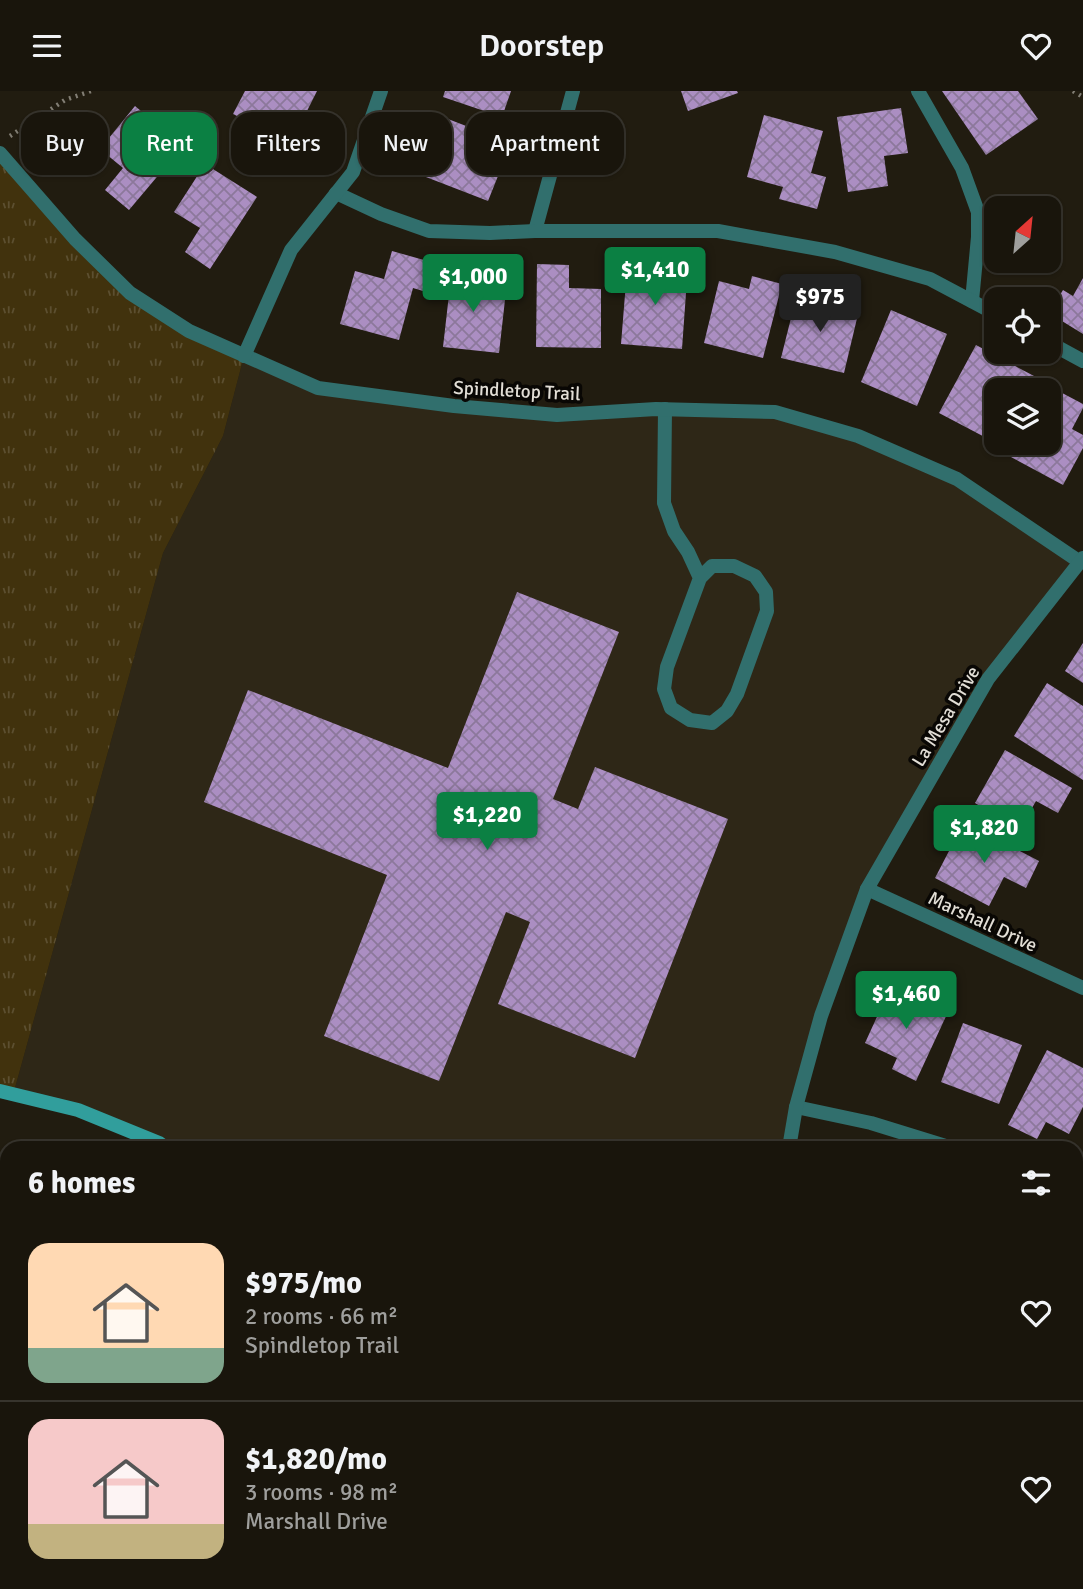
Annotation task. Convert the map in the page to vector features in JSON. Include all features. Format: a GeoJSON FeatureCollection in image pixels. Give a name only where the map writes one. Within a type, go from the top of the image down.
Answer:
{"type":"FeatureCollection","features":[{"type":"Feature","properties":{"kind":"street"},"geometry":{"type":"LineString","coordinates":[[244,356],[290,250],[353,172],[381,91]]}},
{"type":"Feature","properties":{"kind":"street"},"geometry":{"type":"LineString","coordinates":[[535,231],[573,91]]}},
{"type":"Feature","properties":{"kind":"street"},"geometry":{"type":"LineString","coordinates":[[918,91],[962,168],[978,212],[972,301]]}},
{"type":"Feature","properties":{"kind":"street","name":"Spindletop Trail"},"geometry":{"type":"LineString","coordinates":[[0,153],[75,239],[130,293],[189,331],[318,388],[454,407],[557,415],[665,409],[775,412],[858,436],[957,479],[1081,560]]}},
{"type":"Feature","properties":{"kind":"street"},"geometry":{"type":"LineString","coordinates":[[336,193],[381,214],[429,231],[718,231],[835,253],[906,272],[930,279],[984,308]]}},
{"type":"Feature","properties":{"kind":"street"},"geometry":{"type":"LineString","coordinates":[[1061,349],[1083,361]]}},
{"type":"Feature","properties":{"kind":"street"},"geometry":{"type":"LineString","coordinates":[[665,409],[664,503],[674,531],[700,578],[667,667],[664,689],[671,708],[690,720],[712,723],[727,711],[737,694],[767,611],[766,592],[754,576],[734,566],[712,566],[700,578]]}},
{"type":"Feature","properties":{"kind":"street","name":"La Mesa Drive"},"geometry":{"type":"LineString","coordinates":[[790,1141],[796,1107],[821,1016],[867,889],[988,679],[1081,560]]}},
{"type":"Feature","properties":{"kind":"street","name":"Marshall Drive"},"geometry":{"type":"LineString","coordinates":[[867,889],[1083,988]]}},
{"type":"Feature","properties":{"kind":"street"},"geometry":{"type":"LineString","coordinates":[[0,1091],[78,1110],[154,1141]]}},
{"type":"Feature","properties":{"kind":"street"},"geometry":{"type":"LineString","coordinates":[[796,1107],[871,1123],[929,1141]]}},
{"type":"Feature","properties":{"kind":"path"},"geometry":{"type":"LineString","coordinates":[[0,142],[65,100],[91,91]]}},
{"type":"Feature","properties":{"kind":"path"},"geometry":{"type":"LineString","coordinates":[[1073,91],[1083,97]]}},
{"type":"Feature","properties":{"kind":"shaded area"},"geometry":{"type":"Polygon","coordinates":[[[244,356],[318,388],[454,406],[775,412],[957,479],[1080,562],[988,679],[867,889],[821,1016],[791,1141],[146,1141],[13,1095],[163,553],[223,436],[244,356]]]}},
{"type":"Feature","properties":{"kind":"green space"},"geometry":{"type":"Polygon","coordinates":[[[0,150],[130,293],[244,356],[223,436],[163,553],[13,1095],[0,1092],[0,150]]]}},
{"type":"Feature","properties":{"kind":"building"},"geometry":{"type":"Polygon","coordinates":[[[245,91],[317,91],[306,112],[234,112],[245,91]]]}},
{"type":"Feature","properties":{"kind":"building"},"geometry":{"type":"Polygon","coordinates":[[[445,91],[511,91],[504,112],[487,112],[443,97],[445,91]]]}},
{"type":"Feature","properties":{"kind":"building"},"geometry":{"type":"Polygon","coordinates":[[[681,91],[737,91],[738,93],[688,111],[681,91]]]}},
{"type":"Feature","properties":{"kind":"building"},"geometry":{"type":"Polygon","coordinates":[[[942,91],[1018,91],[1038,119],[986,155],[942,91]]]}},
{"type":"Feature","properties":{"kind":"building"},"geometry":{"type":"Polygon","coordinates":[[[135,106],[142,112],[130,112],[135,106]]]}},
{"type":"Feature","properties":{"kind":"building"},"geometry":{"type":"Polygon","coordinates":[[[901,108],[908,153],[884,156],[888,186],[848,192],[837,117],[901,108]]]}},
{"type":"Feature","properties":{"kind":"building"},"geometry":{"type":"Polygon","coordinates":[[[764,115],[823,131],[811,173],[826,177],[817,209],[779,199],[783,187],[747,177],[764,115]]]}},
{"type":"Feature","properties":{"kind":"building"},"geometry":{"type":"Polygon","coordinates":[[[452,121],[466,126],[466,175],[498,175],[488,201],[421,175],[452,175],[452,121]]]}},
{"type":"Feature","properties":{"kind":"building"},"geometry":{"type":"Polygon","coordinates":[[[122,122],[122,167],[108,156],[108,139],[122,122]]]}},
{"type":"Feature","properties":{"kind":"building"},"geometry":{"type":"Polygon","coordinates":[[[122,169],[122,175],[159,175],[129,210],[105,190],[122,169]]]}},
{"type":"Feature","properties":{"kind":"building"},"geometry":{"type":"Polygon","coordinates":[[[217,172],[257,197],[210,269],[185,252],[200,228],[174,212],[198,175],[217,175],[217,172]]]}},
{"type":"Feature","properties":{"kind":"building"},"geometry":{"type":"Polygon","coordinates":[[[392,251],[431,262],[423,291],[413,288],[399,340],[340,324],[355,271],[384,279],[392,251]]]}},
{"type":"Feature","properties":{"kind":"building"},"geometry":{"type":"Polygon","coordinates":[[[657,263],[688,265],[682,349],[621,344],[627,270],[656,272],[657,263]]]}},
{"type":"Feature","properties":{"kind":"building"},"geometry":{"type":"Polygon","coordinates":[[[537,264],[569,265],[569,288],[601,289],[601,348],[536,347],[537,264]]]}},
{"type":"Feature","properties":{"kind":"building"},"geometry":{"type":"Polygon","coordinates":[[[452,268],[480,271],[478,287],[506,291],[499,353],[443,347],[452,268]]]}},
{"type":"Feature","properties":{"kind":"building"},"geometry":{"type":"Polygon","coordinates":[[[752,276],[782,284],[763,358],[704,343],[719,281],[749,289],[752,276]]]}},
{"type":"Feature","properties":{"kind":"building"},"geometry":{"type":"Polygon","coordinates":[[[1083,278],[1083,334],[1061,320],[1061,293],[1063,290],[1073,296],[1083,278]]]}},
{"type":"Feature","properties":{"kind":"building"},"geometry":{"type":"Polygon","coordinates":[[[797,294],[859,310],[844,373],[781,358],[797,294]]]}},
{"type":"Feature","properties":{"kind":"building"},"geometry":{"type":"Polygon","coordinates":[[[891,310],[947,334],[917,406],[861,382],[891,310]]]}},
{"type":"Feature","properties":{"kind":"building"},"geometry":{"type":"Polygon","coordinates":[[[976,345],[984,349],[984,364],[1012,364],[1034,376],[984,378],[984,437],[939,413],[976,345]]]}},
{"type":"Feature","properties":{"kind":"building"},"geometry":{"type":"Polygon","coordinates":[[[1061,392],[1083,404],[1072,429],[1083,435],[1083,448],[1063,485],[1009,456],[1061,455],[1061,392]]]}},
{"type":"Feature","properties":{"kind":"building"},"geometry":{"type":"Polygon","coordinates":[[[517,592],[619,632],[553,799],[578,809],[595,767],[728,819],[635,1058],[498,1004],[530,922],[506,912],[439,1081],[324,1036],[387,875],[204,802],[248,690],[448,768],[517,592]]]}},
{"type":"Feature","properties":{"kind":"building"},"geometry":{"type":"Polygon","coordinates":[[[1083,643],[1083,683],[1065,671],[1083,643]]]}},
{"type":"Feature","properties":{"kind":"building"},"geometry":{"type":"Polygon","coordinates":[[[1047,683],[1083,706],[1083,780],[1014,736],[1047,683]]]}},
{"type":"Feature","properties":{"kind":"building"},"geometry":{"type":"Polygon","coordinates":[[[1005,750],[1072,788],[1058,813],[1036,801],[1020,829],[975,803],[1005,750]]]}},
{"type":"Feature","properties":{"kind":"building"},"geometry":{"type":"Polygon","coordinates":[[[964,822],[1039,861],[1026,888],[1004,877],[989,906],[935,878],[964,822]]]}},
{"type":"Feature","properties":{"kind":"building"},"geometry":{"type":"Polygon","coordinates":[[[891,986],[948,1012],[916,1081],[892,1069],[897,1058],[865,1043],[891,986]]]}},
{"type":"Feature","properties":{"kind":"building"},"geometry":{"type":"Polygon","coordinates":[[[963,1023],[1022,1045],[999,1104],[941,1082],[963,1023]]]}},
{"type":"Feature","properties":{"kind":"building"},"geometry":{"type":"Polygon","coordinates":[[[1047,1050],[1083,1068],[1083,1107],[1069,1134],[1046,1122],[1037,1139],[1008,1125],[1047,1050]]]}}]}
